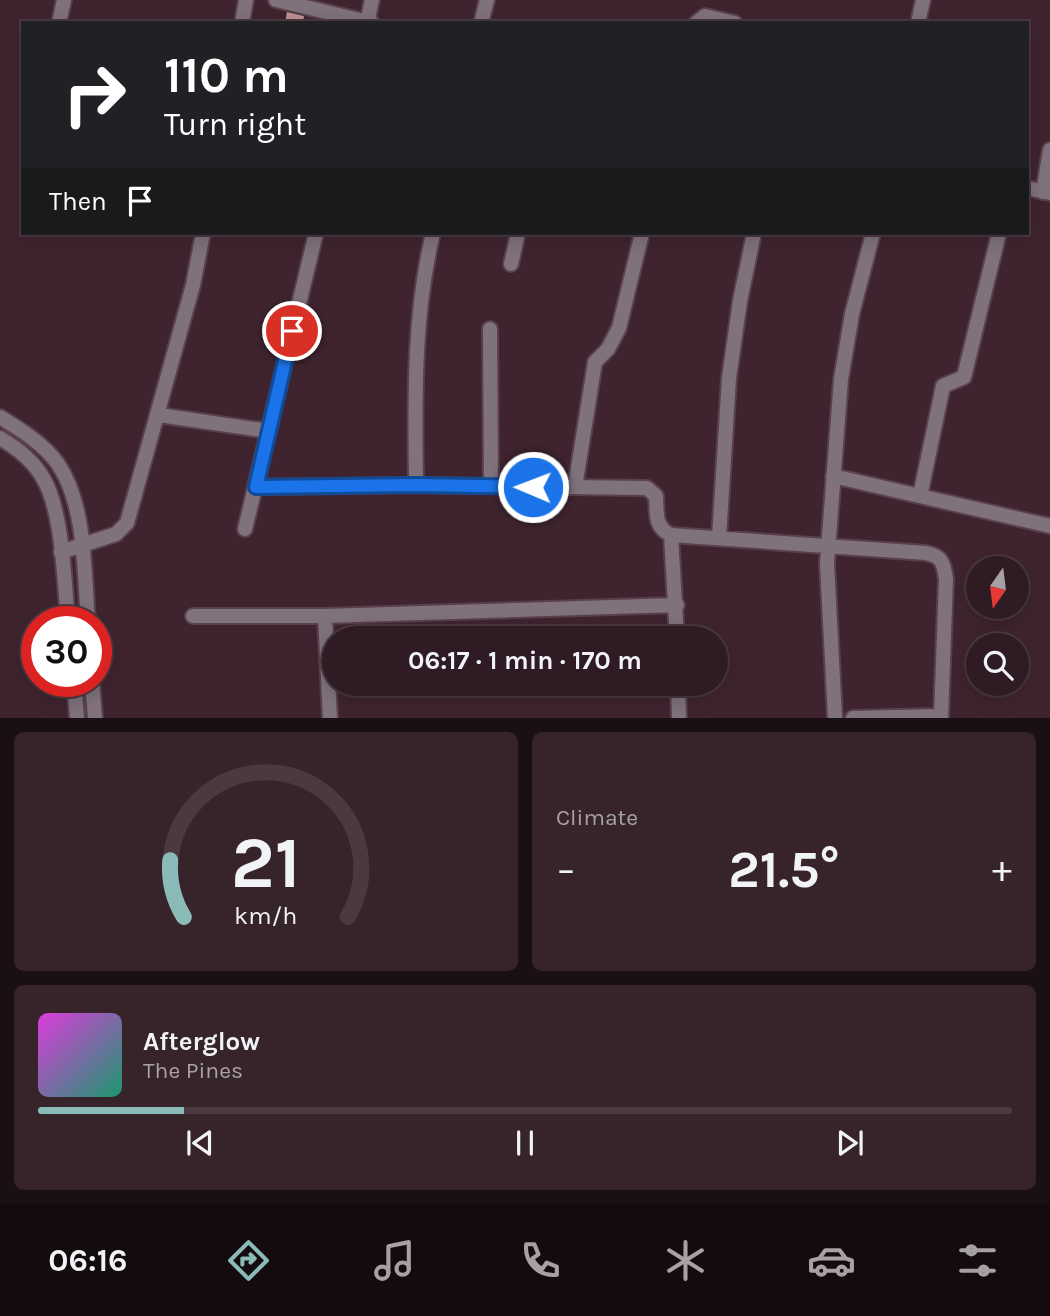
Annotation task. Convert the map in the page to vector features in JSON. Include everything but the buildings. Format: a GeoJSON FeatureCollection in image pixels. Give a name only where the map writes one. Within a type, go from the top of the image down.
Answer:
{"type":"FeatureCollection","features":[{"type":"Feature","properties":{"kind":"street"},"geometry":{"type":"LineString","coordinates":[[59,21],[64,0]]}},
{"type":"Feature","properties":{"kind":"street"},"geometry":{"type":"LineString","coordinates":[[242,21],[246,0]]}},
{"type":"Feature","properties":{"kind":"street"},"geometry":{"type":"LineString","coordinates":[[276,0],[364,21]]}},
{"type":"Feature","properties":{"kind":"street"},"geometry":{"type":"LineString","coordinates":[[368,21],[372,0]]}},
{"type":"Feature","properties":{"kind":"street"},"geometry":{"type":"LineString","coordinates":[[482,21],[487,0]]}},
{"type":"Feature","properties":{"kind":"street"},"geometry":{"type":"LineString","coordinates":[[918,21],[923,0]]}},
{"type":"Feature","properties":{"kind":"street"},"geometry":{"type":"LineString","coordinates":[[699,21],[705,16],[726,21]]}},
{"type":"Feature","properties":{"kind":"street"},"geometry":{"type":"LineString","coordinates":[[1046,192],[1050,150]]}},
{"type":"Feature","properties":{"kind":"street"},"geometry":{"type":"LineString","coordinates":[[61,552],[116,534],[127,523],[159,415],[193,285],[203,235]]}},
{"type":"Feature","properties":{"kind":"street"},"geometry":{"type":"LineString","coordinates":[[245,529],[316,235]]}},
{"type":"Feature","properties":{"kind":"street"},"geometry":{"type":"LineString","coordinates":[[416,485],[415,353],[419,301],[433,235]]}},
{"type":"Feature","properties":{"kind":"street"},"geometry":{"type":"LineString","coordinates":[[511,264],[518,235]]}},
{"type":"Feature","properties":{"kind":"street"},"geometry":{"type":"LineString","coordinates":[[575,487],[595,362],[608,349],[619,328],[642,235]]}},
{"type":"Feature","properties":{"kind":"street"},"geometry":{"type":"LineString","coordinates":[[719,538],[729,378],[740,301],[754,235]]}},
{"type":"Feature","properties":{"kind":"street"},"geometry":{"type":"LineString","coordinates":[[835,718],[828,614],[828,548],[833,476],[844,353],[873,235]]}},
{"type":"Feature","properties":{"kind":"street"},"geometry":{"type":"LineString","coordinates":[[920,496],[943,386],[964,377],[999,235]]}},
{"type":"Feature","properties":{"kind":"street"},"geometry":{"type":"LineString","coordinates":[[490,329],[491,486]]}},
{"type":"Feature","properties":{"kind":"street"},"geometry":{"type":"LineString","coordinates":[[159,415],[268,431]]}},
{"type":"Feature","properties":{"kind":"street"},"geometry":{"type":"LineString","coordinates":[[0,417],[24,432],[57,462],[68,480],[74,498],[82,547],[87,606]]}},
{"type":"Feature","properties":{"kind":"street"},"geometry":{"type":"LineString","coordinates":[[0,438],[31,461],[44,479],[55,515],[66,606]]}},
{"type":"Feature","properties":{"kind":"street"},"geometry":{"type":"LineString","coordinates":[[833,476],[1050,526]]}},
{"type":"Feature","properties":{"kind":"street"},"geometry":{"type":"LineString","coordinates":[[256,487],[416,485],[651,490],[656,496],[657,523],[671,535],[926,553],[937,556],[943,562],[946,579],[940,717],[853,718]]}},
{"type":"Feature","properties":{"kind":"street"},"geometry":{"type":"LineString","coordinates":[[671,535],[677,626]]}},
{"type":"Feature","properties":{"kind":"street"},"geometry":{"type":"LineString","coordinates":[[193,616],[325,616],[677,605]]}},
{"type":"Feature","properties":{"kind":"street"},"geometry":{"type":"LineString","coordinates":[[325,616],[330,718]]}},
{"type":"Feature","properties":{"kind":"street"},"geometry":{"type":"LineString","coordinates":[[678,696],[679,718]]}},
{"type":"Feature","properties":{"kind":"street"},"geometry":{"type":"LineString","coordinates":[[75,697],[77,718]]}},
{"type":"Feature","properties":{"kind":"street"},"geometry":{"type":"LineString","coordinates":[[93,697],[95,718]]}},
{"type":"Feature","properties":{"kind":"route"},"geometry":{"type":"LineString","coordinates":[[292,331],[256,487],[533,487]]}}]}
